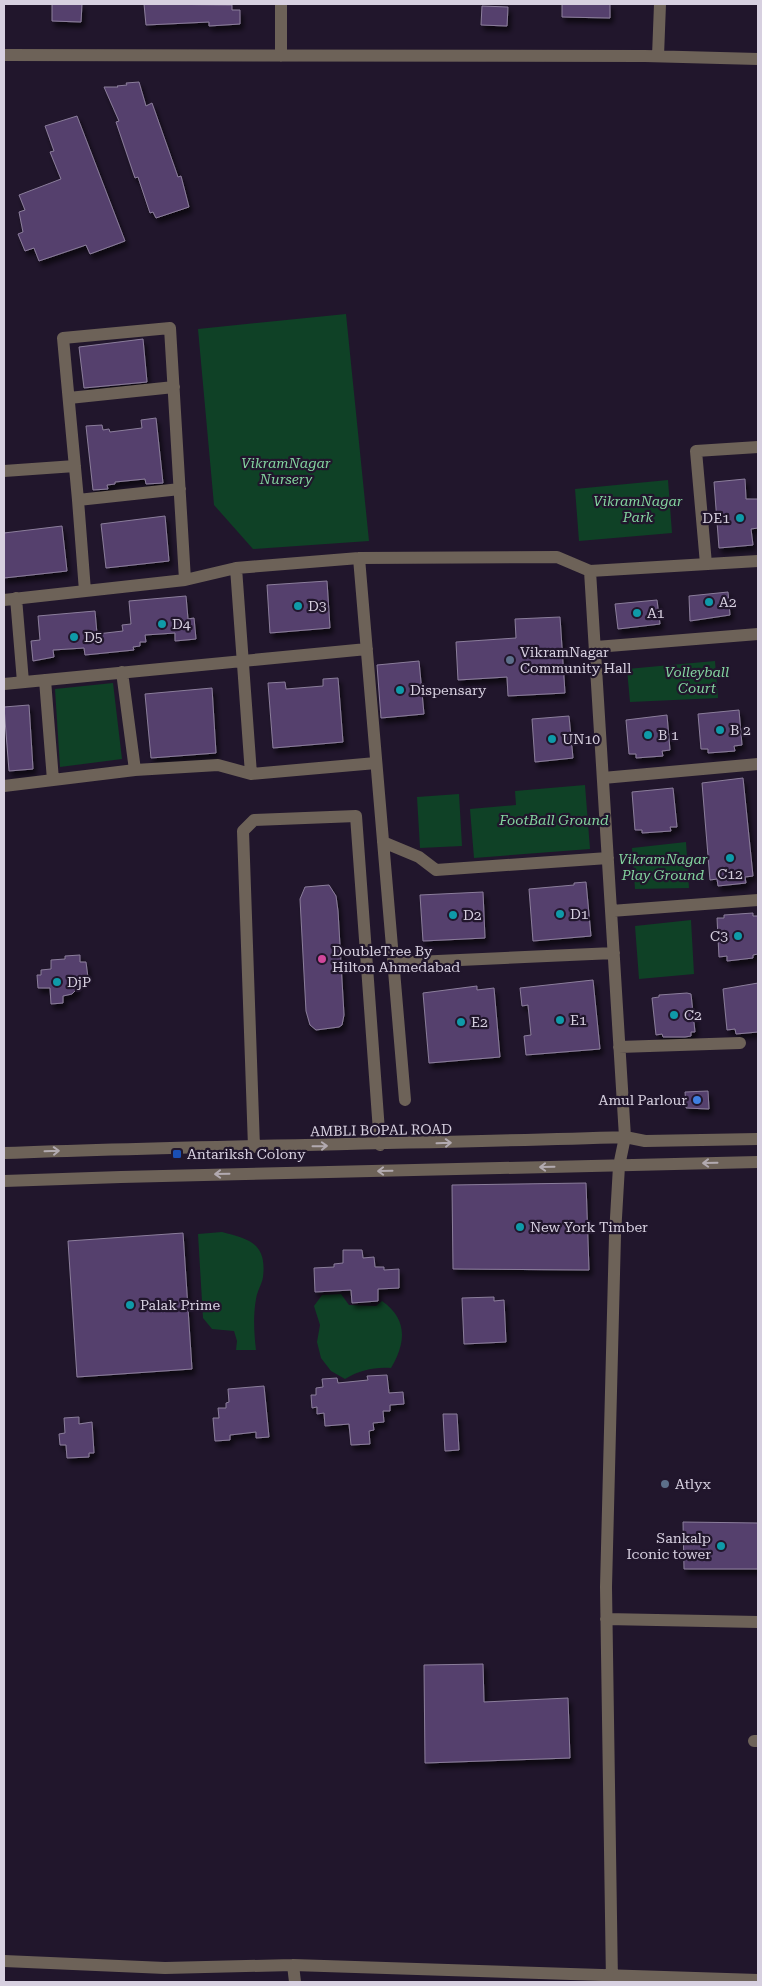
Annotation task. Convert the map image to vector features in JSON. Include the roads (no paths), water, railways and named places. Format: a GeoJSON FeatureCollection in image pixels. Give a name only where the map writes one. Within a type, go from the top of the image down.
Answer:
{"type":"FeatureCollection","features":[{"type":"Feature","properties":{"kind":"street"},"geometry":{"type":"LineString","coordinates":[[281,4],[281,56]]}},
{"type":"Feature","properties":{"kind":"street"},"geometry":{"type":"LineString","coordinates":[[658,56],[660,4]]}},
{"type":"Feature","properties":{"kind":"street"},"geometry":{"type":"LineString","coordinates":[[4,55],[658,56],[758,59]]}},
{"type":"Feature","properties":{"kind":"street"},"geometry":{"type":"LineString","coordinates":[[85,591],[63,338],[170,328],[185,580]]}},
{"type":"Feature","properties":{"kind":"street"},"geometry":{"type":"LineString","coordinates":[[68,398],[174,387]]}},
{"type":"Feature","properties":{"kind":"street"},"geometry":{"type":"LineString","coordinates":[[706,564],[696,451],[758,447]]}},
{"type":"Feature","properties":{"kind":"street"},"geometry":{"type":"LineString","coordinates":[[4,471],[75,466]]}},
{"type":"Feature","properties":{"kind":"street"},"geometry":{"type":"LineString","coordinates":[[78,500],[180,489]]}},
{"type":"Feature","properties":{"kind":"street"},"geometry":{"type":"LineString","coordinates":[[23,682],[10,599],[185,580],[236,568],[359,558],[557,557],[590,571],[758,560]]}},
{"type":"Feature","properties":{"kind":"street"},"geometry":{"type":"LineString","coordinates":[[359,558],[405,1100]]}},
{"type":"Feature","properties":{"kind":"street"},"geometry":{"type":"LineString","coordinates":[[236,568],[251,774]]}},
{"type":"Feature","properties":{"kind":"street"},"geometry":{"type":"LineString","coordinates":[[590,571],[625,1137],[619,1166],[615,1235],[606,1619],[612,1980]]}},
{"type":"Feature","properties":{"kind":"street"},"geometry":{"type":"LineString","coordinates":[[596,647],[758,634]]}},
{"type":"Feature","properties":{"kind":"street"},"geometry":{"type":"LineString","coordinates":[[4,684],[366,649]]}},
{"type":"Feature","properties":{"kind":"street"},"geometry":{"type":"LineString","coordinates":[[122,672],[135,770]]}},
{"type":"Feature","properties":{"kind":"street"},"geometry":{"type":"LineString","coordinates":[[45,680],[53,780]]}},
{"type":"Feature","properties":{"kind":"street"},"geometry":{"type":"LineString","coordinates":[[4,786],[135,770],[218,765],[251,774],[376,762]]}},
{"type":"Feature","properties":{"kind":"street"},"geometry":{"type":"LineString","coordinates":[[604,778],[758,764]]}},
{"type":"Feature","properties":{"kind":"street"},"geometry":{"type":"LineString","coordinates":[[254,1147],[243,831],[254,820],[356,816],[380,1145]]}},
{"type":"Feature","properties":{"kind":"street"},"geometry":{"type":"LineString","coordinates":[[383,842],[419,857],[436,870],[608,858]]}},
{"type":"Feature","properties":{"kind":"street"},"geometry":{"type":"LineString","coordinates":[[611,911],[758,900]]}},
{"type":"Feature","properties":{"kind":"street"},"geometry":{"type":"LineString","coordinates":[[393,963],[614,953]]}},
{"type":"Feature","properties":{"kind":"street"},"geometry":{"type":"LineString","coordinates":[[619,1047],[740,1043]]}},
{"type":"Feature","properties":{"kind":"street","name":"AMBLI BOPAL ROAD"},"geometry":{"type":"LineString","coordinates":[[4,1153],[380,1145],[625,1137],[645,1141],[758,1139]]}},
{"type":"Feature","properties":{"kind":"street"},"geometry":{"type":"LineString","coordinates":[[4,1181],[758,1162]]}},
{"type":"Feature","properties":{"kind":"street"},"geometry":{"type":"LineString","coordinates":[[606,1619],[758,1622]]}},
{"type":"Feature","properties":{"kind":"street"},"geometry":{"type":"LineString","coordinates":[[4,1961],[166,1968],[293,1965],[612,1980],[758,1980]]}},
{"type":"Feature","properties":{"kind":"street"},"geometry":{"type":"LineString","coordinates":[[293,1965],[295,1982]]}},
{"type":"Feature","properties":{"kind":"place","name":"DE1"},"geometry":{"type":"Point","coordinates":[740,518]}},
{"type":"Feature","properties":{"kind":"place","name":"A2"},"geometry":{"type":"Point","coordinates":[709,602]}},
{"type":"Feature","properties":{"kind":"place","name":"D3"},"geometry":{"type":"Point","coordinates":[298,606]}},
{"type":"Feature","properties":{"kind":"place","name":"A1"},"geometry":{"type":"Point","coordinates":[637,613]}},
{"type":"Feature","properties":{"kind":"place","name":"D4"},"geometry":{"type":"Point","coordinates":[162,624]}},
{"type":"Feature","properties":{"kind":"place","name":"D5"},"geometry":{"type":"Point","coordinates":[74,637]}},
{"type":"Feature","properties":{"kind":"place","name":"VikramNagar Community Hall"},"geometry":{"type":"Point","coordinates":[510,660]}},
{"type":"Feature","properties":{"kind":"place","name":"Dispensary"},"geometry":{"type":"Point","coordinates":[400,690]}},
{"type":"Feature","properties":{"kind":"place","name":"B 2"},"geometry":{"type":"Point","coordinates":[720,730]}},
{"type":"Feature","properties":{"kind":"place","name":"B 1"},"geometry":{"type":"Point","coordinates":[648,735]}},
{"type":"Feature","properties":{"kind":"place","name":"UN10"},"geometry":{"type":"Point","coordinates":[552,739]}},
{"type":"Feature","properties":{"kind":"place","name":"C12"},"geometry":{"type":"Point","coordinates":[730,858]}},
{"type":"Feature","properties":{"kind":"place","name":"D1"},"geometry":{"type":"Point","coordinates":[560,914]}},
{"type":"Feature","properties":{"kind":"place","name":"D2"},"geometry":{"type":"Point","coordinates":[453,915]}},
{"type":"Feature","properties":{"kind":"place","name":"C3"},"geometry":{"type":"Point","coordinates":[738,936]}},
{"type":"Feature","properties":{"kind":"place","name":"DoubleTree By Hilton Ahmedabad"},"geometry":{"type":"Point","coordinates":[322,959]}},
{"type":"Feature","properties":{"kind":"place","name":"DjP"},"geometry":{"type":"Point","coordinates":[57,982]}},
{"type":"Feature","properties":{"kind":"place","name":"C2"},"geometry":{"type":"Point","coordinates":[674,1015]}},
{"type":"Feature","properties":{"kind":"place","name":"E1"},"geometry":{"type":"Point","coordinates":[560,1020]}},
{"type":"Feature","properties":{"kind":"place","name":"E2"},"geometry":{"type":"Point","coordinates":[461,1022]}},
{"type":"Feature","properties":{"kind":"place","name":"Amul Parlour"},"geometry":{"type":"Point","coordinates":[697,1100]}},
{"type":"Feature","properties":{"kind":"place","name":"Antariksh Colony"},"geometry":{"type":"Point","coordinates":[177,1154]}},
{"type":"Feature","properties":{"kind":"place","name":"New York Timber"},"geometry":{"type":"Point","coordinates":[520,1227]}},
{"type":"Feature","properties":{"kind":"place","name":"Palak Prime"},"geometry":{"type":"Point","coordinates":[130,1305]}},
{"type":"Feature","properties":{"kind":"place","name":"Atlyx"},"geometry":{"type":"Point","coordinates":[665,1484]}},
{"type":"Feature","properties":{"kind":"place","name":"Sankalp Iconic tower"},"geometry":{"type":"Point","coordinates":[721,1546]}},
{"type":"Feature","properties":{"kind":"park label","name":"VikramNagar Nursery"},"geometry":{"type":"Point","coordinates":[286,472]}},
{"type":"Feature","properties":{"kind":"park label","name":"VikramNagar Park"},"geometry":{"type":"Point","coordinates":[638,510]}},
{"type":"Feature","properties":{"kind":"park label","name":"Volleyball Court"},"geometry":{"type":"Point","coordinates":[697,680]}},
{"type":"Feature","properties":{"kind":"park label","name":"FootBall Ground"},"geometry":{"type":"Point","coordinates":[554,820]}},
{"type":"Feature","properties":{"kind":"park label","name":"VikramNagar Play Ground"},"geometry":{"type":"Point","coordinates":[663,868]}}]}
